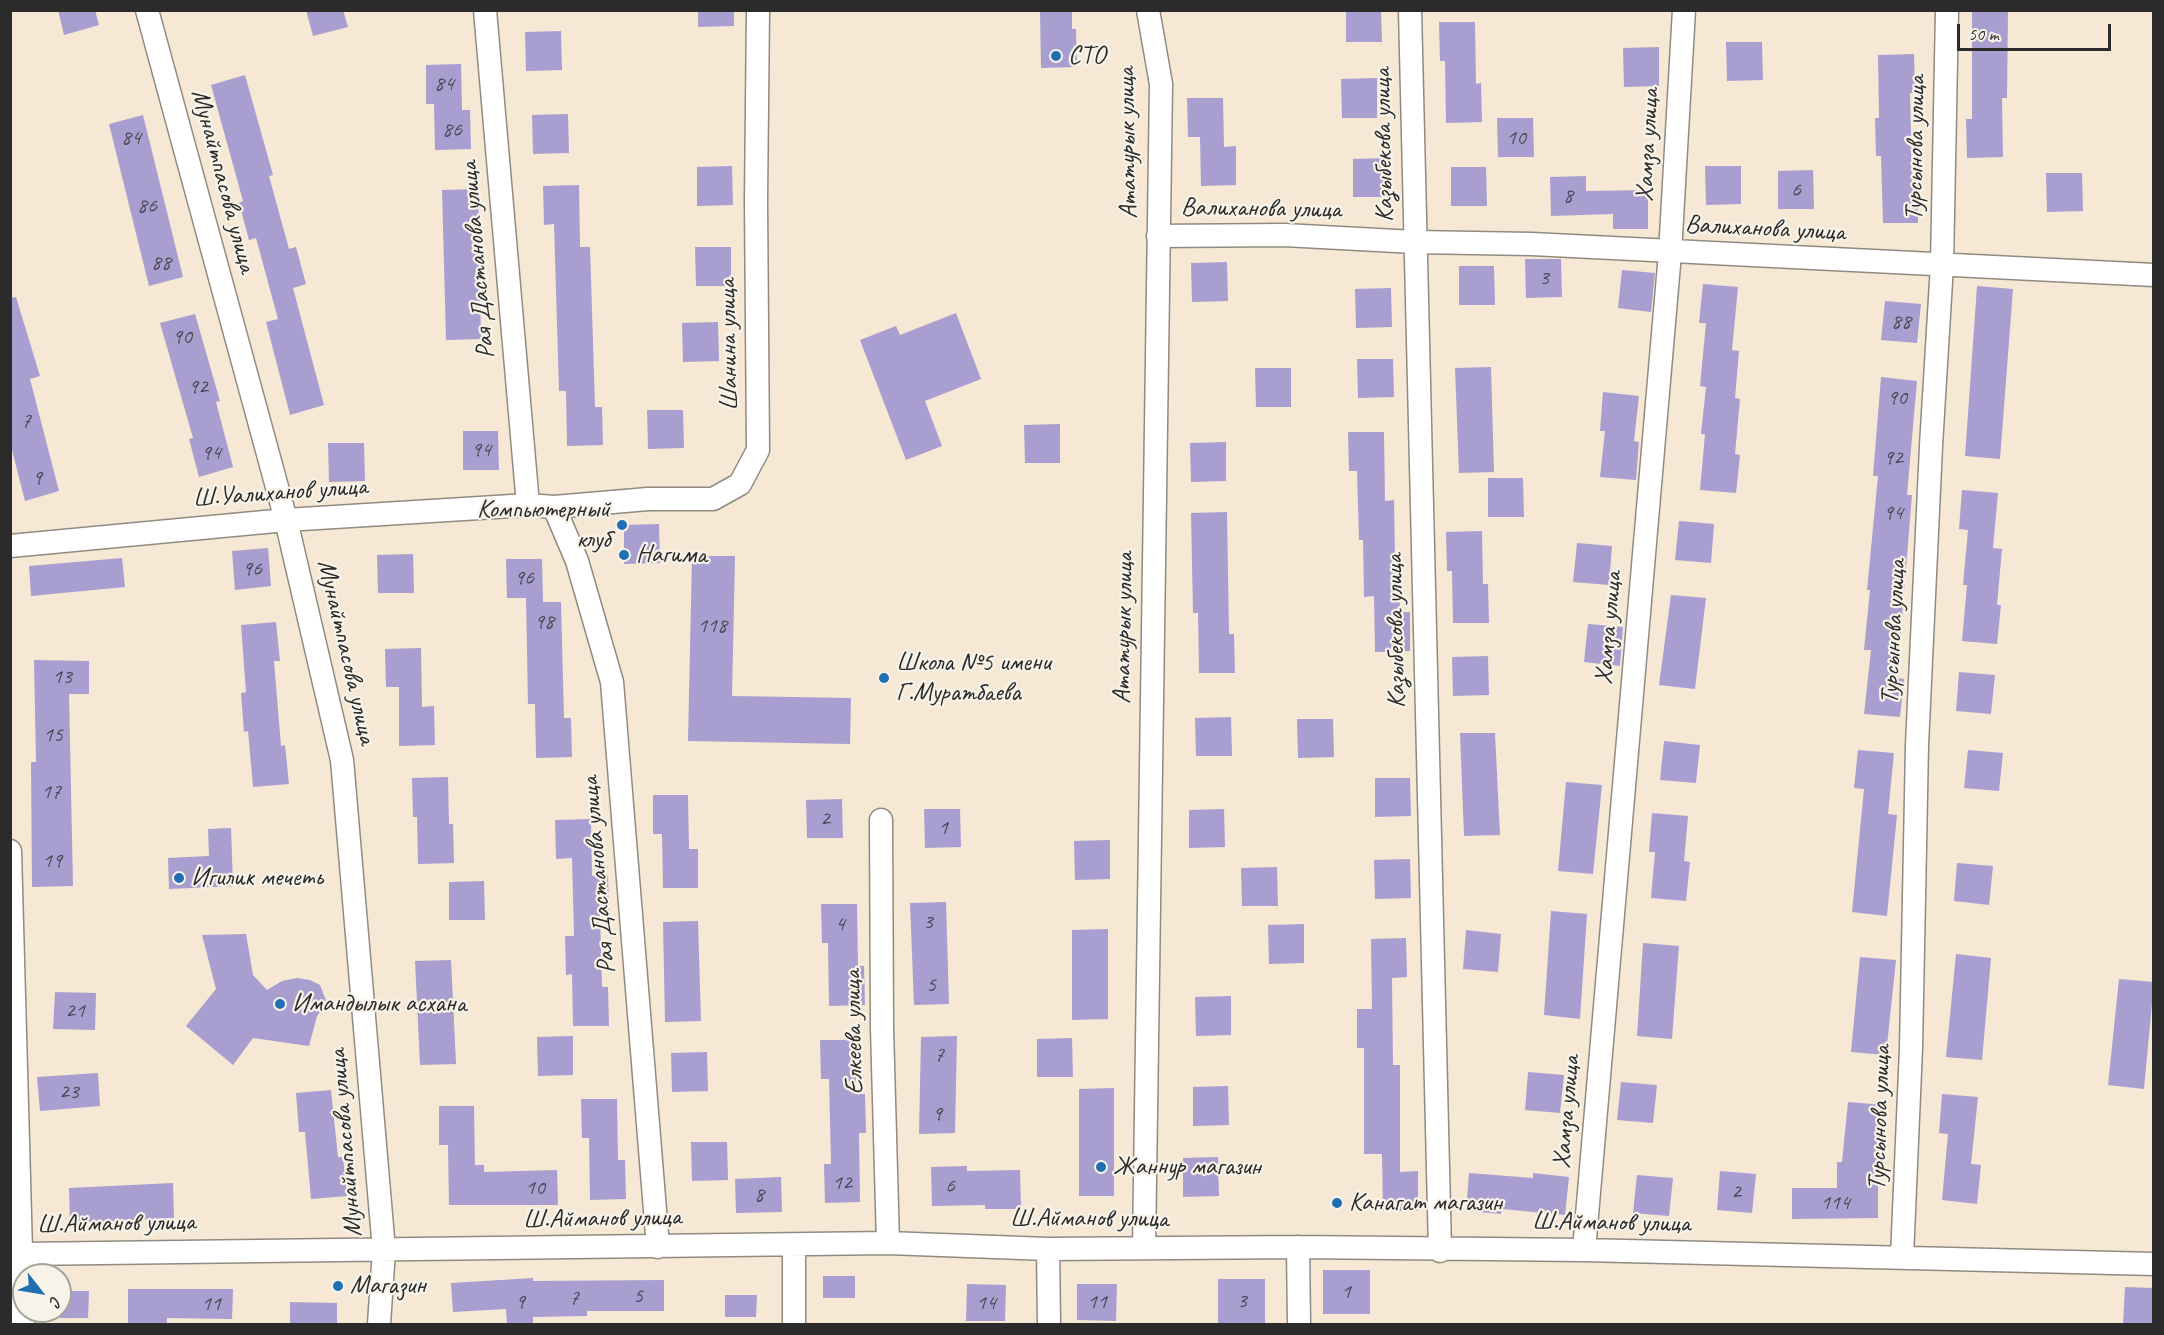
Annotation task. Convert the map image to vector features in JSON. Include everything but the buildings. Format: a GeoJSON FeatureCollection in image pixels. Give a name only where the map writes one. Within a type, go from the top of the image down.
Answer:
{"type":"FeatureCollection","features":[{"type":"Feature","properties":{"kind":"street","name":"Мунайтпасова улица"},"geometry":{"type":"LineString","coordinates":[[147,10],[286,520],[342,760],[384,1250],[379,1324]]}},
{"type":"Feature","properties":{"kind":"street","name":"Рая Дастанова улица"},"geometry":{"type":"LineString","coordinates":[[485,10],[528,505]]}},
{"type":"Feature","properties":{"kind":"street","name":"Шанина улица"},"geometry":{"type":"LineString","coordinates":[[554,507],[648,499],[713,499],[740,484],[758,450],[756,201],[758,10]]}},
{"type":"Feature","properties":{"kind":"street","name":"Ататурык улица"},"geometry":{"type":"LineString","coordinates":[[1144,1248],[1161,84],[1148,10]]}},
{"type":"Feature","properties":{"kind":"street","name":"Казыбекова улица"},"geometry":{"type":"LineString","coordinates":[[1410,10],[1440,1251]]}},
{"type":"Feature","properties":{"kind":"street","name":"Хамза улица"},"geometry":{"type":"LineString","coordinates":[[1584,1250],[1670,253],[1684,10]]}},
{"type":"Feature","properties":{"kind":"street","name":"Турсынова улица"},"geometry":{"type":"LineString","coordinates":[[1902,1257],[1911,1048],[1918,733],[1942,265],[1947,10]]}},
{"type":"Feature","properties":{"kind":"street","name":"Валиханова улица"},"geometry":{"type":"LineString","coordinates":[[1158,236],[1284,235],[1415,242],[1532,244],[1670,253],[2154,275]]}},
{"type":"Feature","properties":{"kind":"street","name":"Ш.Уалиханов улица"},"geometry":{"type":"LineString","coordinates":[[10,546],[286,520],[528,505],[554,507]]}},
{"type":"Feature","properties":{"kind":"street","name":"Рая Дастанова улица"},"geometry":{"type":"LineString","coordinates":[[554,507],[577,561],[612,682],[658,1247]]}},
{"type":"Feature","properties":{"kind":"street","name":"Елкеева улица"},"geometry":{"type":"LineString","coordinates":[[881,820],[882,1028],[888,1243]]}},
{"type":"Feature","properties":{"kind":"street"},"geometry":{"type":"LineString","coordinates":[[10,851],[23,1254],[23,1324]]}},
{"type":"Feature","properties":{"kind":"street","name":"Ш.Айманов улица"},"geometry":{"type":"LineString","coordinates":[[23,1254],[794,1246],[888,1243],[1048,1248],[1298,1247],[1440,1251],[1584,1250],[2154,1264]]}},
{"type":"Feature","properties":{"kind":"street"},"geometry":{"type":"LineString","coordinates":[[794,1246],[794,1324]]}},
{"type":"Feature","properties":{"kind":"street"},"geometry":{"type":"LineString","coordinates":[[1298,1247],[1299,1324]]}},
{"type":"Feature","properties":{"kind":"street"},"geometry":{"type":"LineString","coordinates":[[1048,1248],[1049,1324]]}},
{"type":"Feature","properties":{"kind":"place","name":"СТО"},"geometry":{"type":"Point","coordinates":[1056,56]}},
{"type":"Feature","properties":{"kind":"place","name":"Компьютерный клуб"},"geometry":{"type":"Point","coordinates":[622,525]}},
{"type":"Feature","properties":{"kind":"place","name":"Нагима"},"geometry":{"type":"Point","coordinates":[624,555]}},
{"type":"Feature","properties":{"kind":"place","name":"Школа №5 имени Г.Муратбаева"},"geometry":{"type":"Point","coordinates":[884,678]}},
{"type":"Feature","properties":{"kind":"place","name":"Игилик мечеть"},"geometry":{"type":"Point","coordinates":[179,878]}},
{"type":"Feature","properties":{"kind":"place","name":"Имандылык асхана"},"geometry":{"type":"Point","coordinates":[280,1004]}},
{"type":"Feature","properties":{"kind":"place","name":"Жаннур магазин"},"geometry":{"type":"Point","coordinates":[1101,1167]}},
{"type":"Feature","properties":{"kind":"place","name":"Канагат магазин"},"geometry":{"type":"Point","coordinates":[1337,1203]}},
{"type":"Feature","properties":{"kind":"place","name":"Магазин"},"geometry":{"type":"Point","coordinates":[338,1286]}}]}
